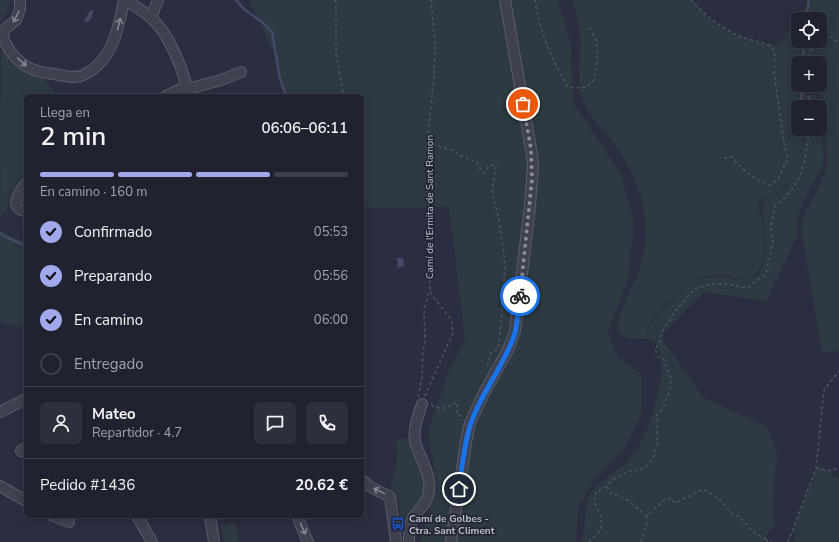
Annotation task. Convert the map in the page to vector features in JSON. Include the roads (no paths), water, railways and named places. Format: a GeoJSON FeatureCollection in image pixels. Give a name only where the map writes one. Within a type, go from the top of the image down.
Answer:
{"type":"FeatureCollection","features":[{"type":"Feature","properties":{"kind":"street"},"geometry":{"type":"LineString","coordinates":[[20,0],[20,9],[16,20],[4,30],[4,39],[8,49],[29,68],[72,77],[80,76],[89,72],[101,61],[112,46],[119,28],[124,0],[151,17],[164,31],[169,40],[188,90]]}},
{"type":"Feature","properties":{"kind":"street"},"geometry":{"type":"LineString","coordinates":[[151,17],[158,0]]}},
{"type":"Feature","properties":{"kind":"street"},"geometry":{"type":"LineString","coordinates":[[451,542],[470,423],[484,393],[508,350],[516,331],[530,200],[533,164],[505,0]]}},
{"type":"Feature","properties":{"kind":"street"},"geometry":{"type":"LineString","coordinates":[[173,94],[221,80],[241,72]]}},
{"type":"Feature","properties":{"kind":"street"},"geometry":{"type":"LineString","coordinates":[[24,186],[17,196],[16,204],[20,210],[24,211]]}},
{"type":"Feature","properties":{"kind":"street"},"geometry":{"type":"LineString","coordinates":[[0,412],[24,400]]}},
{"type":"Feature","properties":{"kind":"street"},"geometry":{"type":"LineString","coordinates":[[364,482],[390,497],[395,541],[409,541],[410,526],[413,518],[426,502],[430,490],[428,477],[415,441],[414,422],[424,404]]}},
{"type":"Feature","properties":{"kind":"street"},"geometry":{"type":"LineString","coordinates":[[0,486],[24,500]]}},
{"type":"Feature","properties":{"kind":"street"},"geometry":{"type":"LineString","coordinates":[[58,518],[68,522]]}},
{"type":"Feature","properties":{"kind":"street"},"geometry":{"type":"LineString","coordinates":[[139,518],[152,542]]}},
{"type":"Feature","properties":{"kind":"street"},"geometry":{"type":"LineString","coordinates":[[210,518],[214,542]]}},
{"type":"Feature","properties":{"kind":"street"},"geometry":{"type":"LineString","coordinates":[[298,518],[308,542]]}},
{"type":"Feature","properties":{"kind":"water"},"geometry":{"type":"Polygon","coordinates":[[[94,10],[90,21],[84,22],[89,12],[94,10]]]}},
{"type":"Feature","properties":{"kind":"water"},"geometry":{"type":"Polygon","coordinates":[[[396,258],[403,258],[404,266],[397,268],[398,262],[396,258]]]}},
{"type":"Feature","properties":{"kind":"waterway"},"geometry":{"type":"LineString","coordinates":[[236,0],[245,10],[262,22],[272,32],[280,79],[285,94]]}},
{"type":"Feature","properties":{"kind":"waterway"},"geometry":{"type":"LineString","coordinates":[[807,12],[809,0]]}},
{"type":"Feature","properties":{"kind":"waterway"},"geometry":{"type":"LineString","coordinates":[[803,56],[804,48]]}},
{"type":"Feature","properties":{"kind":"waterway"},"geometry":{"type":"LineString","coordinates":[[801,100],[802,92]]}},
{"type":"Feature","properties":{"kind":"waterway"},"geometry":{"type":"LineString","coordinates":[[0,233],[24,245]]}},
{"type":"Feature","properties":{"kind":"place","name":"Camí de Golbes - Ctra. Sant Climent"},"geometry":{"type":"Point","coordinates":[398,524]}}]}
